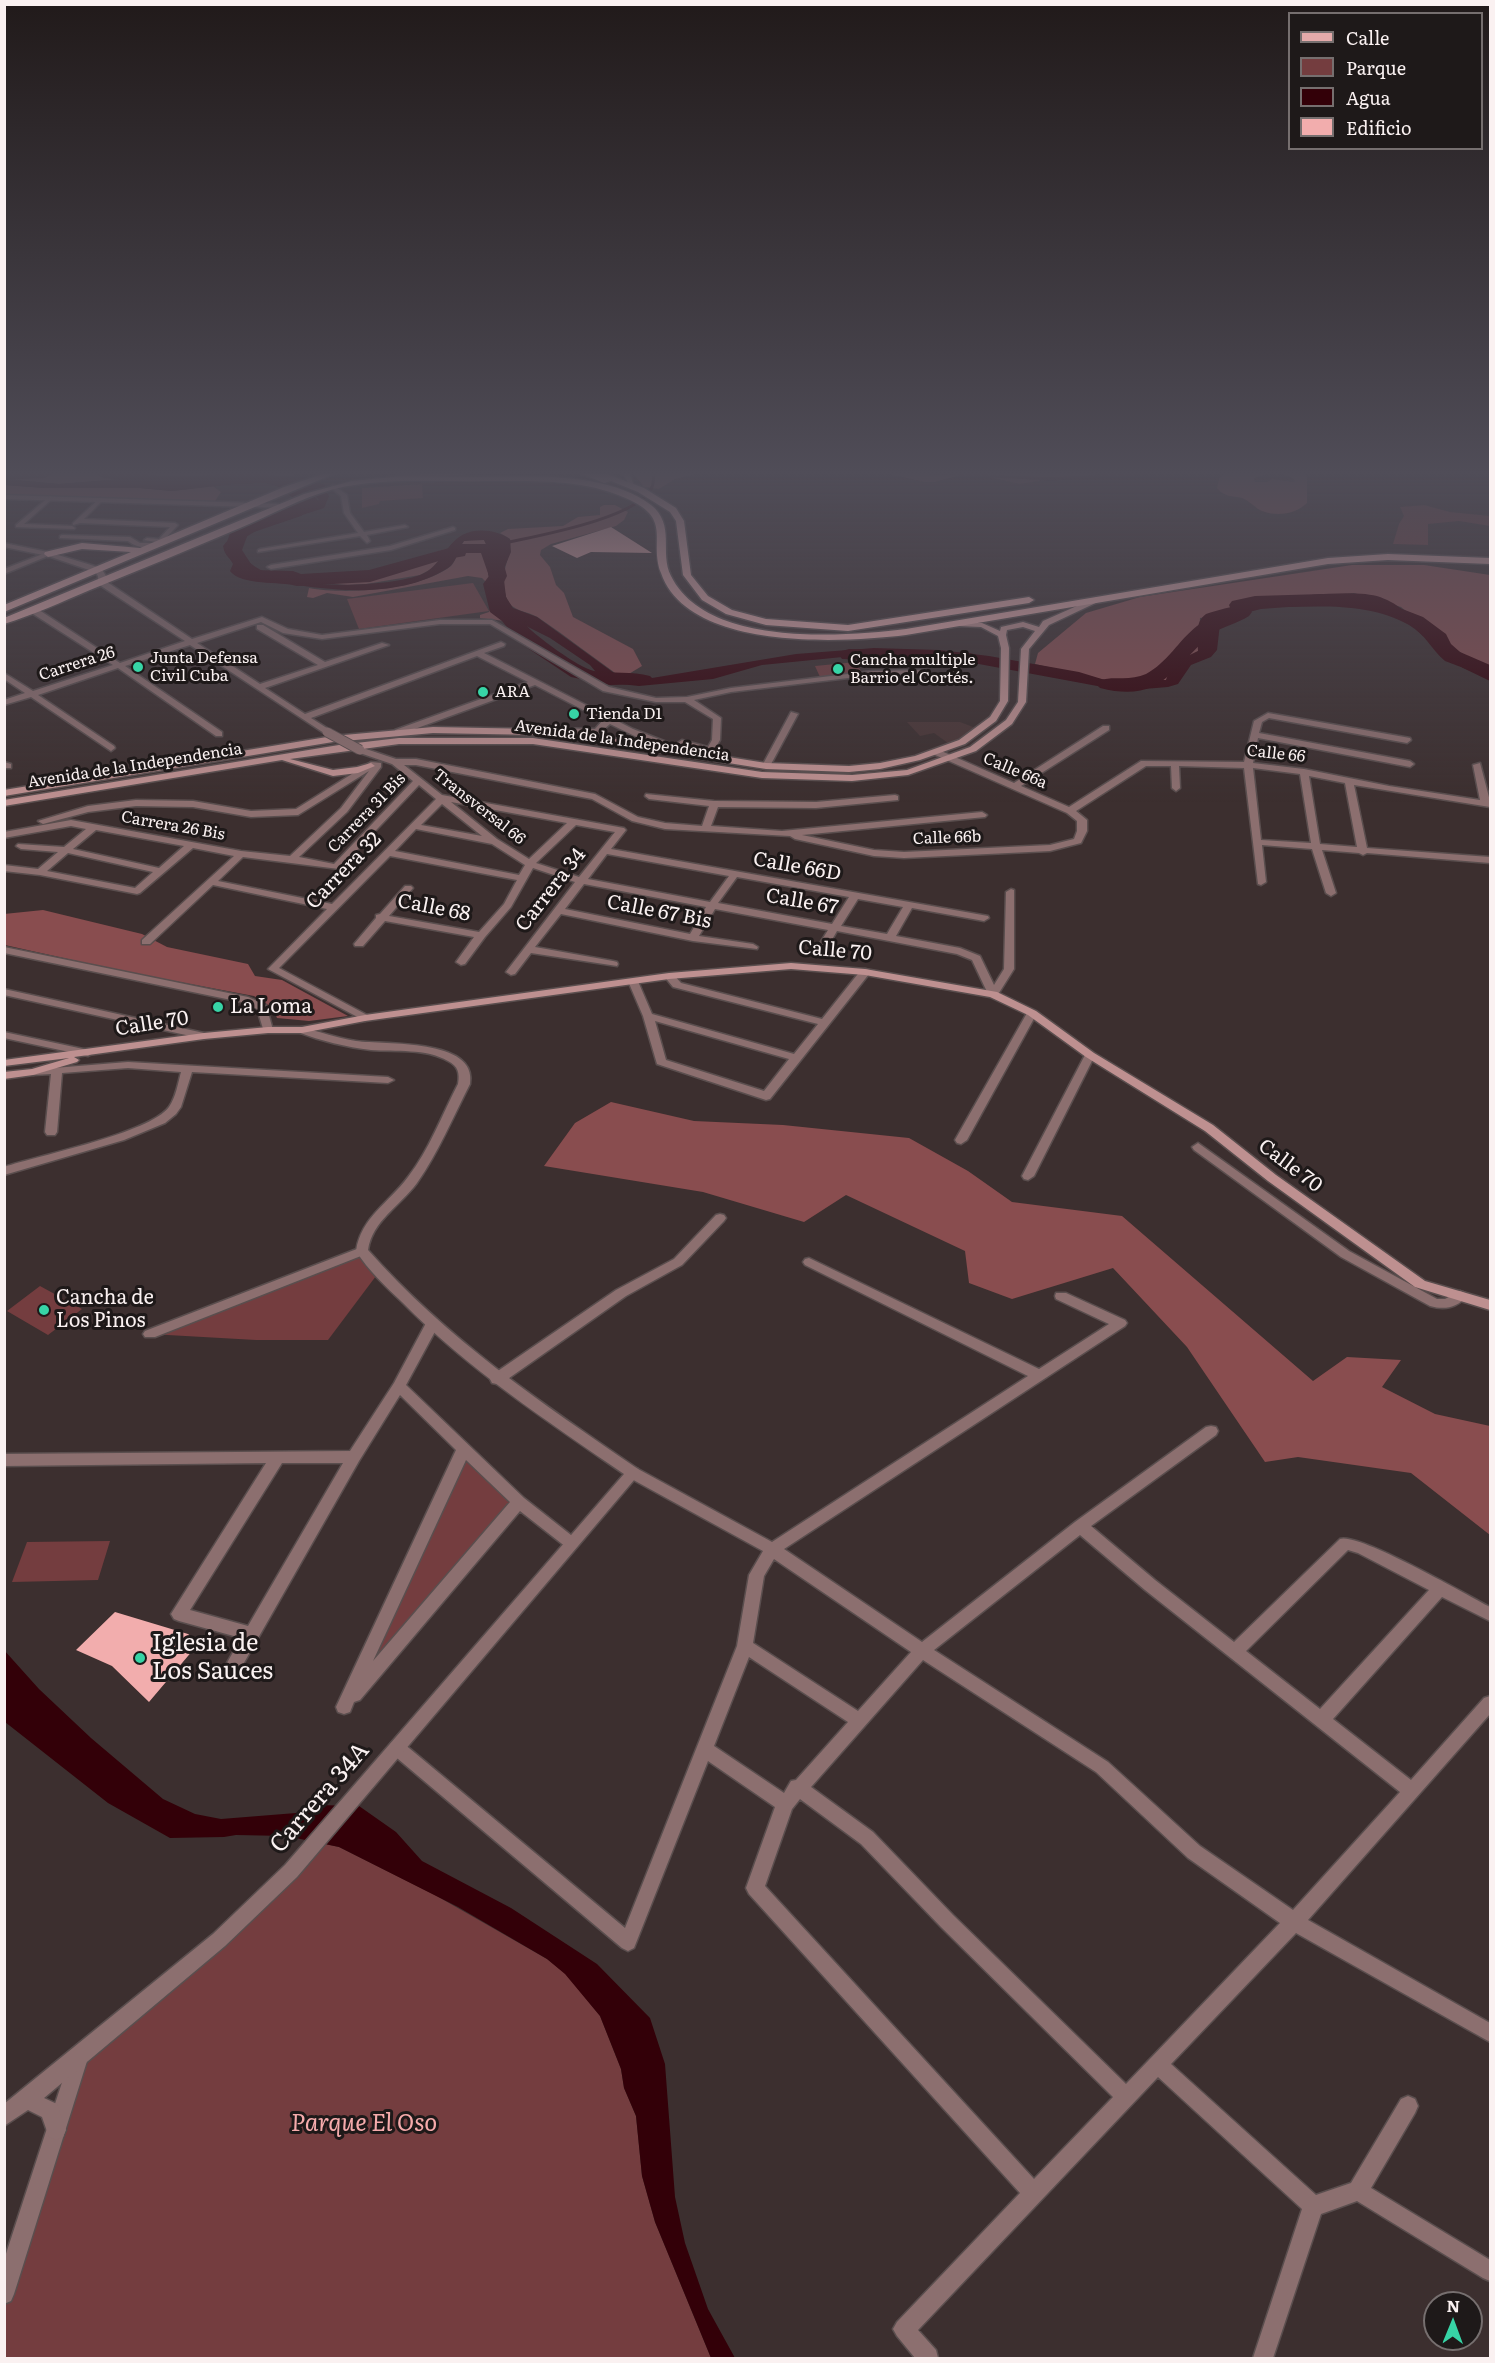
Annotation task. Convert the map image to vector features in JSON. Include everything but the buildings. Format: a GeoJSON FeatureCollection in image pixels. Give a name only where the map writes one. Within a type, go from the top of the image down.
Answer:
{"type":"FeatureCollection","features":[{"type":"Feature","properties":{"kind":"main road"},"geometry":{"type":"LineString","coordinates":[[4,609],[66,583]]}},
{"type":"Feature","properties":{"kind":"main road"},"geometry":{"type":"LineString","coordinates":[[4,621],[97,583]]}},
{"type":"Feature","properties":{"kind":"main road"},"geometry":{"type":"LineString","coordinates":[[670,583],[685,602],[728,624],[779,635],[830,638],[895,633],[1190,583]]}},
{"type":"Feature","properties":{"kind":"main road"},"geometry":{"type":"LineString","coordinates":[[693,583],[715,606],[743,616],[788,625],[848,628],[1039,598]]}},
{"type":"Feature","properties":{"kind":"main road","name":"Avenida de la Independencia"},"geometry":{"type":"LineString","coordinates":[[4,803],[266,759],[399,741],[533,741],[762,775],[814,778],[885,776],[908,772],[982,743],[1009,722],[1016,713],[1024,692],[1025,649],[1046,623],[1104,598]]}},
{"type":"Feature","properties":{"kind":"main road"},"geometry":{"type":"LineString","coordinates":[[953,624],[982,625],[1002,635],[1004,629],[1019,625],[1031,626],[1040,632]]}},
{"type":"Feature","properties":{"kind":"main road","name":"Avenida de la Independencia"},"geometry":{"type":"LineString","coordinates":[[4,793],[333,739],[398,732],[476,730],[537,732],[584,737],[766,766],[849,769],[900,763],[962,742],[984,727],[1000,710],[1005,690],[1005,648],[1002,635]]}},
{"type":"Feature","properties":{"kind":"main road"},"geometry":{"type":"LineString","coordinates":[[339,748],[322,756],[322,763],[332,767],[354,767],[380,758]]}},
{"type":"Feature","properties":{"kind":"main road"},"geometry":{"type":"LineString","coordinates":[[266,759],[296,761],[322,772],[333,773],[371,766]]}},
{"type":"Feature","properties":{"kind":"main road","name":"Calle 70"},"geometry":{"type":"LineString","coordinates":[[4,1063],[204,1036],[268,1030],[302,1030],[364,1018],[669,976],[791,966],[865,972],[993,994],[1032,1013],[1090,1055],[1209,1128],[1272,1178],[1420,1284],[1491,1305]]}},
{"type":"Feature","properties":{"kind":"main road","name":"Calle 70"},"geometry":{"type":"LineString","coordinates":[[4,1076],[33,1072],[72,1061],[88,1053]]}},
{"type":"Feature","properties":{"kind":"street"},"geometry":{"type":"LineString","coordinates":[[102,583],[327,732],[360,750],[395,762],[416,762],[595,797],[635,819],[665,826],[782,834],[982,815]]}},
{"type":"Feature","properties":{"kind":"street"},"geometry":{"type":"LineString","coordinates":[[33,610],[219,734]]}},
{"type":"Feature","properties":{"kind":"street","name":"Carrera 26"},"geometry":{"type":"LineString","coordinates":[[4,703],[262,619],[286,631],[322,637],[440,622],[492,622],[606,689],[656,700],[687,699]]}},
{"type":"Feature","properties":{"kind":"street"},"geometry":{"type":"LineString","coordinates":[[252,622],[324,665]]}},
{"type":"Feature","properties":{"kind":"street"},"geometry":{"type":"LineString","coordinates":[[305,717],[501,644]]}},
{"type":"Feature","properties":{"kind":"street"},"geometry":{"type":"LineString","coordinates":[[259,687],[385,645]]}},
{"type":"Feature","properties":{"kind":"street"},"geometry":{"type":"LineString","coordinates":[[478,653],[630,731],[652,741],[706,758]]}},
{"type":"Feature","properties":{"kind":"street"},"geometry":{"type":"LineString","coordinates":[[687,699],[731,690],[873,673],[926,672]]}},
{"type":"Feature","properties":{"kind":"street"},"geometry":{"type":"LineString","coordinates":[[4,675],[111,748]]}},
{"type":"Feature","properties":{"kind":"street"},"geometry":{"type":"LineString","coordinates":[[398,732],[533,683]]}},
{"type":"Feature","properties":{"kind":"street"},"geometry":{"type":"LineString","coordinates":[[630,731],[710,750],[716,740],[717,718],[687,699]]}},
{"type":"Feature","properties":{"kind":"street"},"geometry":{"type":"LineString","coordinates":[[766,766],[794,714]]}},
{"type":"Feature","properties":{"kind":"street"},"geometry":{"type":"LineString","coordinates":[[1261,882],[1248,765],[1258,721],[1268,715],[1407,740]]}},
{"type":"Feature","properties":{"kind":"street"},"geometry":{"type":"LineString","coordinates":[[537,732],[597,732],[607,723],[607,718]]}},
{"type":"Feature","properties":{"kind":"street"},"geometry":{"type":"LineString","coordinates":[[1014,787],[1106,728]]}},
{"type":"Feature","properties":{"kind":"street"},"geometry":{"type":"LineString","coordinates":[[1255,735],[1410,764]]}},
{"type":"Feature","properties":{"kind":"street"},"geometry":{"type":"LineString","coordinates":[[936,752],[948,758]]}},
{"type":"Feature","properties":{"kind":"street"},"geometry":{"type":"LineString","coordinates":[[4,833],[88,809],[117,804],[193,804],[251,814],[298,812],[380,758]]}},
{"type":"Feature","properties":{"kind":"street"},"geometry":{"type":"LineString","coordinates":[[292,859],[344,810],[380,758]]}},
{"type":"Feature","properties":{"kind":"street","name":"Calle 66a"},"geometry":{"type":"LineString","coordinates":[[948,758],[1070,811]]}},
{"type":"Feature","properties":{"kind":"street","name":"Transversal 66"},"geometry":{"type":"LineString","coordinates":[[395,762],[494,841],[530,864],[581,881]]}},
{"type":"Feature","properties":{"kind":"street","name":"Calle 66"},"geometry":{"type":"LineString","coordinates":[[1070,811],[1144,763],[1248,765],[1304,772],[1403,792],[1488,803]]}},
{"type":"Feature","properties":{"kind":"street"},"geometry":{"type":"LineString","coordinates":[[1175,764],[1176,788]]}},
{"type":"Feature","properties":{"kind":"street"},"geometry":{"type":"LineString","coordinates":[[1477,765],[1488,803]]}},
{"type":"Feature","properties":{"kind":"street"},"geometry":{"type":"LineString","coordinates":[[1304,772],[1316,846],[1331,893]]}},
{"type":"Feature","properties":{"kind":"street","name":"Carrera 31 Bis"},"geometry":{"type":"LineString","coordinates":[[336,867],[420,780]]}},
{"type":"Feature","properties":{"kind":"street"},"geometry":{"type":"LineString","coordinates":[[1349,781],[1363,852]]}},
{"type":"Feature","properties":{"kind":"street"},"geometry":{"type":"LineString","coordinates":[[649,796],[714,804],[816,805],[896,798]]}},
{"type":"Feature","properties":{"kind":"street"},"geometry":{"type":"LineString","coordinates":[[442,798],[574,821]]}},
{"type":"Feature","properties":{"kind":"street","name":"Carrera 32"},"geometry":{"type":"LineString","coordinates":[[364,1018],[273,969],[442,798]]}},
{"type":"Feature","properties":{"kind":"street"},"geometry":{"type":"LineString","coordinates":[[706,828],[714,804]]}},
{"type":"Feature","properties":{"kind":"street","name":"Calle 66b"},"geometry":{"type":"LineString","coordinates":[[782,834],[874,853],[904,855],[1022,850],[1078,841],[1082,831],[1082,820],[1070,811]]}},
{"type":"Feature","properties":{"kind":"street"},"geometry":{"type":"LineString","coordinates":[[461,962],[508,905],[530,864],[574,821]]}},
{"type":"Feature","properties":{"kind":"street","name":"Carrera 34"},"geometry":{"type":"LineString","coordinates":[[512,972],[621,830],[574,821]]}},
{"type":"Feature","properties":{"kind":"street","name":"Carrera 26 Bis"},"geometry":{"type":"LineString","coordinates":[[4,833],[72,823],[241,854],[292,859],[336,867]]}},
{"type":"Feature","properties":{"kind":"street"},"geometry":{"type":"LineString","coordinates":[[414,826],[494,841]]}},
{"type":"Feature","properties":{"kind":"street"},"geometry":{"type":"LineString","coordinates":[[40,872],[94,827]]}},
{"type":"Feature","properties":{"kind":"street"},"geometry":{"type":"LineString","coordinates":[[1256,842],[1491,860]]}},
{"type":"Feature","properties":{"kind":"street"},"geometry":{"type":"LineString","coordinates":[[4,868],[40,872],[137,891],[190,845]]}},
{"type":"Feature","properties":{"kind":"street"},"geometry":{"type":"LineString","coordinates":[[21,846],[65,850],[161,871]]}},
{"type":"Feature","properties":{"kind":"street","name":"Calle 66D"},"geometry":{"type":"LineString","coordinates":[[605,851],[984,918]]}},
{"type":"Feature","properties":{"kind":"street"},"geometry":{"type":"LineString","coordinates":[[388,852],[522,878]]}},
{"type":"Feature","properties":{"kind":"street"},"geometry":{"type":"LineString","coordinates":[[146,942],[241,854]]}},
{"type":"Feature","properties":{"kind":"street"},"geometry":{"type":"LineString","coordinates":[[693,938],[712,904],[735,874]]}},
{"type":"Feature","properties":{"kind":"street","name":"Calle 67"},"geometry":{"type":"LineString","coordinates":[[581,881],[960,951],[976,958],[993,994]]}},
{"type":"Feature","properties":{"kind":"street"},"geometry":{"type":"LineString","coordinates":[[211,882],[334,907]]}},
{"type":"Feature","properties":{"kind":"street"},"geometry":{"type":"LineString","coordinates":[[359,944],[380,917],[408,888]]}},
{"type":"Feature","properties":{"kind":"street"},"geometry":{"type":"LineString","coordinates":[[993,994],[1009,969],[1011,892]]}},
{"type":"Feature","properties":{"kind":"street"},"geometry":{"type":"LineString","coordinates":[[822,948],[855,896]]}},
{"type":"Feature","properties":{"kind":"street"},"geometry":{"type":"LineString","coordinates":[[890,937],[909,905]]}},
{"type":"Feature","properties":{"kind":"street","name":"Calle 67 Bis"},"geometry":{"type":"LineString","coordinates":[[558,910],[693,938],[753,947]]}},
{"type":"Feature","properties":{"kind":"street","name":"Calle 68"},"geometry":{"type":"LineString","coordinates":[[380,917],[481,935]]}},
{"type":"Feature","properties":{"kind":"street"},"geometry":{"type":"LineString","coordinates":[[528,949],[613,964]]}},
{"type":"Feature","properties":{"kind":"street"},"geometry":{"type":"LineString","coordinates":[[6,952],[244,999],[262,1007],[268,1030]]}},
{"type":"Feature","properties":{"kind":"street"},"geometry":{"type":"LineString","coordinates":[[633,981],[648,1016],[661,1062],[766,1096],[865,972]]}},
{"type":"Feature","properties":{"kind":"street"},"geometry":{"type":"LineString","coordinates":[[669,976],[677,985],[826,1023]]}},
{"type":"Feature","properties":{"kind":"street"},"geometry":{"type":"LineString","coordinates":[[4,992],[204,1036]]}},
{"type":"Feature","properties":{"kind":"street"},"geometry":{"type":"LineString","coordinates":[[961,1140],[1032,1013]]}},
{"type":"Feature","properties":{"kind":"street"},"geometry":{"type":"LineString","coordinates":[[648,1016],[797,1058]]}},
{"type":"Feature","properties":{"kind":"street"},"geometry":{"type":"LineString","coordinates":[[302,1030],[322,1038],[441,1054],[453,1058],[464,1069],[464,1084],[425,1160],[412,1181],[375,1221],[364,1237],[362,1251]]}},
{"type":"Feature","properties":{"kind":"street"},"geometry":{"type":"LineString","coordinates":[[4,1035],[88,1053]]}},
{"type":"Feature","properties":{"kind":"street"},"geometry":{"type":"LineString","coordinates":[[1028,1176],[1090,1055]]}},
{"type":"Feature","properties":{"kind":"street"},"geometry":{"type":"LineString","coordinates":[[33,1072],[128,1065],[388,1080]]}},
{"type":"Feature","properties":{"kind":"street"},"geometry":{"type":"LineString","coordinates":[[4,1171],[118,1137],[163,1119],[175,1107],[188,1068]]}},
{"type":"Feature","properties":{"kind":"street"},"geometry":{"type":"LineString","coordinates":[[51,1132],[57,1071]]}},
{"type":"Feature","properties":{"kind":"street"},"geometry":{"type":"LineString","coordinates":[[1198,1147],[1345,1254],[1435,1303],[1447,1304],[1460,1296]]}},
{"type":"Feature","properties":{"kind":"street"},"geometry":{"type":"LineString","coordinates":[[497,1379],[621,1293],[658,1275],[678,1262],[720,1218]]}},
{"type":"Feature","properties":{"kind":"street"},"geometry":{"type":"LineString","coordinates":[[362,1251],[431,1326],[497,1379],[633,1473],[772,1549],[922,1651],[1102,1767],[1194,1852],[1294,1922],[1491,2033]]}},
{"type":"Feature","properties":{"kind":"street"},"geometry":{"type":"LineString","coordinates":[[150,1334],[362,1251]]}},
{"type":"Feature","properties":{"kind":"street"},"geometry":{"type":"LineString","coordinates":[[809,1262],[1039,1375]]}},
{"type":"Feature","properties":{"kind":"street"},"geometry":{"type":"LineString","coordinates":[[397,1748],[628,1942],[745,1646],[757,1575],[772,1549],[1120,1323],[1061,1296]]}},
{"type":"Feature","properties":{"kind":"street"},"geometry":{"type":"LineString","coordinates":[[231,1670],[354,1457],[399,1386],[431,1326]]}},
{"type":"Feature","properties":{"kind":"street"},"geometry":{"type":"LineString","coordinates":[[399,1386],[519,1502],[571,1544]]}},
{"type":"Feature","properties":{"kind":"street"},"geometry":{"type":"LineString","coordinates":[[1034,2194],[755,1888],[785,1804],[797,1787],[922,1651],[1080,1526],[1210,1431]]}},
{"type":"Feature","properties":{"kind":"street"},"geometry":{"type":"LineString","coordinates":[[464,1449],[344,1707],[519,1502]]}},
{"type":"Feature","properties":{"kind":"street"},"geometry":{"type":"LineString","coordinates":[[252,1634],[179,1614],[278,1457]]}},
{"type":"Feature","properties":{"kind":"street"},"geometry":{"type":"LineString","coordinates":[[4,1460],[354,1457]]}},
{"type":"Feature","properties":{"kind":"street","name":"Carrera 34A"},"geometry":{"type":"LineString","coordinates":[[4,2116],[79,2057],[219,1940],[291,1871],[633,1473]]}},
{"type":"Feature","properties":{"kind":"street"},"geometry":{"type":"LineString","coordinates":[[1080,1526],[1150,1585],[1412,1791]]}},
{"type":"Feature","properties":{"kind":"street"},"geometry":{"type":"LineString","coordinates":[[1236,1651],[1345,1544],[1362,1548],[1491,1614]]}},
{"type":"Feature","properties":{"kind":"street"},"geometry":{"type":"LineString","coordinates":[[1321,1720],[1440,1588]]}},
{"type":"Feature","properties":{"kind":"street"},"geometry":{"type":"LineString","coordinates":[[745,1646],[859,1720]]}},
{"type":"Feature","properties":{"kind":"street"},"geometry":{"type":"LineString","coordinates":[[928,2358],[904,2328],[1294,1922],[1491,1703]]}},
{"type":"Feature","properties":{"kind":"street"},"geometry":{"type":"LineString","coordinates":[[707,1743],[785,1804]]}},
{"type":"Feature","properties":{"kind":"street"},"geometry":{"type":"LineString","coordinates":[[797,1787],[867,1838],[947,1921],[1127,2098]]}},
{"type":"Feature","properties":{"kind":"street"},"geometry":{"type":"LineString","coordinates":[[4,2294],[79,2057]]}},
{"type":"Feature","properties":{"kind":"street"},"geometry":{"type":"LineString","coordinates":[[1159,2065],[1313,2206]]}},
{"type":"Feature","properties":{"kind":"street"},"geometry":{"type":"LineString","coordinates":[[26,2099],[50,2111],[56,2130]]}},
{"type":"Feature","properties":{"kind":"street"},"geometry":{"type":"LineString","coordinates":[[1313,2206],[1358,2191],[1408,2106]]}},
{"type":"Feature","properties":{"kind":"street"},"geometry":{"type":"LineString","coordinates":[[1358,2191],[1491,2271]]}},
{"type":"Feature","properties":{"kind":"street"},"geometry":{"type":"LineString","coordinates":[[1263,2358],[1313,2206]]}},
{"type":"Feature","properties":{"kind":"shaded area"},"geometry":{"type":"Polygon","coordinates":[[[329,583],[370,583],[366,584],[329,583]]]}},
{"type":"Feature","properties":{"kind":"shaded area"},"geometry":{"type":"Polygon","coordinates":[[[428,583],[353,597],[327,593],[313,598],[307,597],[309,588],[343,591],[383,589],[428,583]]]}},
{"type":"Feature","properties":{"kind":"shaded area"},"geometry":{"type":"Polygon","coordinates":[[[486,583],[492,583],[503,611],[516,620],[514,622],[480,618],[480,615],[489,612],[493,604],[486,583]]]}},
{"type":"Feature","properties":{"kind":"shaded area"},"geometry":{"type":"Polygon","coordinates":[[[503,583],[555,583],[564,593],[573,617],[633,649],[642,666],[622,678],[539,618],[512,606],[503,583]]]}},
{"type":"Feature","properties":{"kind":"shaded area"},"geometry":{"type":"Polygon","coordinates":[[[1231,583],[1490,583],[1490,672],[1439,638],[1401,607],[1354,593],[1200,618],[1198,651],[1166,680],[1105,680],[1035,664],[1038,653],[1086,613],[1140,597],[1231,583]]]}},
{"type":"Feature","properties":{"kind":"shaded area"},"geometry":{"type":"Polygon","coordinates":[[[907,722],[960,722],[981,730],[952,746],[934,733],[920,736],[907,722]]]}},
{"type":"Feature","properties":{"kind":"shaded area"},"geometry":{"type":"Polygon","coordinates":[[[43,910],[142,934],[167,947],[248,964],[255,976],[282,980],[348,1016],[309,1021],[277,1018],[273,1008],[254,996],[126,972],[5,945],[4,914],[43,910]]]}},
{"type":"Feature","properties":{"kind":"shaded area"},"geometry":{"type":"Polygon","coordinates":[[[611,1102],[694,1121],[783,1125],[909,1138],[968,1171],[1012,1202],[1122,1216],[1313,1381],[1347,1357],[1401,1360],[1382,1387],[1435,1414],[1490,1426],[1490,1535],[1411,1473],[1298,1457],[1265,1462],[1187,1347],[1113,1268],[1012,1299],[969,1283],[965,1251],[846,1195],[804,1222],[703,1192],[544,1166],[575,1123],[611,1102]]]}},
{"type":"Feature","properties":{"kind":"green space"},"geometry":{"type":"Polygon","coordinates":[[[473,583],[489,611],[359,629],[347,599],[473,583]]]}},
{"type":"Feature","properties":{"kind":"green space","name":"Cancha multiple Barrio el Cortés."},"geometry":{"type":"Polygon","coordinates":[[[856,662],[862,673],[820,677],[815,666],[856,662]]]}},
{"type":"Feature","properties":{"kind":"green space"},"geometry":{"type":"Polygon","coordinates":[[[362,1251],[379,1272],[328,1340],[256,1340],[150,1334],[362,1251]]]}},
{"type":"Feature","properties":{"kind":"green space","name":"Cancha de Los Pinos"},"geometry":{"type":"Polygon","coordinates":[[[40,1286],[82,1309],[48,1335],[7,1311],[40,1286]]]}},
{"type":"Feature","properties":{"kind":"green space"},"geometry":{"type":"Polygon","coordinates":[[[464,1449],[519,1502],[344,1707],[464,1449]]]}},
{"type":"Feature","properties":{"kind":"green space"},"geometry":{"type":"Polygon","coordinates":[[[110,1541],[98,1580],[12,1582],[27,1542],[110,1541]]]}},
{"type":"Feature","properties":{"kind":"green space","name":"Parque El Oso"},"geometry":{"type":"Polygon","coordinates":[[[316,1842],[339,1847],[435,1895],[547,1959],[566,1974],[600,2016],[621,2069],[624,2088],[636,2116],[642,2176],[655,2222],[711,2358],[5,2358],[5,2294],[79,2057],[316,1842]]]}},
{"type":"Feature","properties":{"kind":"water"},"geometry":{"type":"Polygon","coordinates":[[[284,583],[413,583],[371,590],[284,583]]]}},
{"type":"Feature","properties":{"kind":"water"},"geometry":{"type":"Polygon","coordinates":[[[491,583],[504,583],[506,597],[513,608],[537,617],[614,673],[652,678],[796,654],[874,648],[940,650],[989,656],[1079,672],[1105,680],[1166,680],[1174,664],[1198,651],[1198,626],[1206,614],[1267,600],[1319,594],[1364,594],[1380,597],[1406,612],[1482,669],[1490,672],[1490,681],[1463,668],[1442,653],[1406,620],[1387,610],[1363,603],[1343,603],[1261,609],[1226,618],[1220,624],[1217,650],[1211,657],[1191,665],[1178,684],[1168,687],[1108,688],[968,662],[863,655],[762,665],[713,679],[639,686],[611,683],[600,677],[590,665],[550,638],[506,616],[491,583]]]}},
{"type":"Feature","properties":{"kind":"water"},"geometry":{"type":"Polygon","coordinates":[[[4,1650],[39,1689],[91,1738],[163,1799],[195,1814],[221,1819],[296,1813],[317,1805],[359,1806],[396,1832],[422,1861],[511,1908],[597,1964],[650,2018],[665,2064],[675,2197],[685,2243],[708,2309],[735,2358],[711,2358],[655,2222],[642,2176],[636,2116],[624,2088],[621,2069],[600,2016],[565,1974],[547,1959],[458,1907],[339,1847],[286,1836],[236,1835],[170,1838],[108,1803],[5,1722],[4,1650]]]}},
{"type":"Feature","properties":{"kind":"waterway"},"geometry":{"type":"LineString","coordinates":[[493,583],[500,612],[516,620],[512,621],[525,636],[570,669],[601,678],[643,680]]}},
{"type":"Feature","properties":{"kind":"waterway"},"geometry":{"type":"LineString","coordinates":[[1107,684],[1126,685],[1141,683],[1153,678],[1173,663],[1204,631],[1242,612],[1239,605],[1255,602],[1322,600],[1379,606],[1416,621],[1439,638],[1441,645],[1452,656],[1490,672]]}},
{"type":"Feature","properties":{"kind":"waterway"},"geometry":{"type":"LineString","coordinates":[[849,655],[970,659]]}},
{"type":"Feature","properties":{"kind":"place","name":"Junta Defensa Civil Cuba"},"geometry":{"type":"Point","coordinates":[138,667]}},
{"type":"Feature","properties":{"kind":"place","name":"Cancha multiple Barrio el Cortés."},"geometry":{"type":"Point","coordinates":[838,669]}},
{"type":"Feature","properties":{"kind":"place","name":"ARA"},"geometry":{"type":"Point","coordinates":[483,692]}},
{"type":"Feature","properties":{"kind":"place","name":"Tienda D1"},"geometry":{"type":"Point","coordinates":[574,714]}},
{"type":"Feature","properties":{"kind":"place","name":"La Loma"},"geometry":{"type":"Point","coordinates":[218,1007]}},
{"type":"Feature","properties":{"kind":"place","name":"Cancha de Los Pinos"},"geometry":{"type":"Point","coordinates":[44,1310]}},
{"type":"Feature","properties":{"kind":"place","name":"Iglesia de Los Sauces"},"geometry":{"type":"Point","coordinates":[140,1658]}}]}
